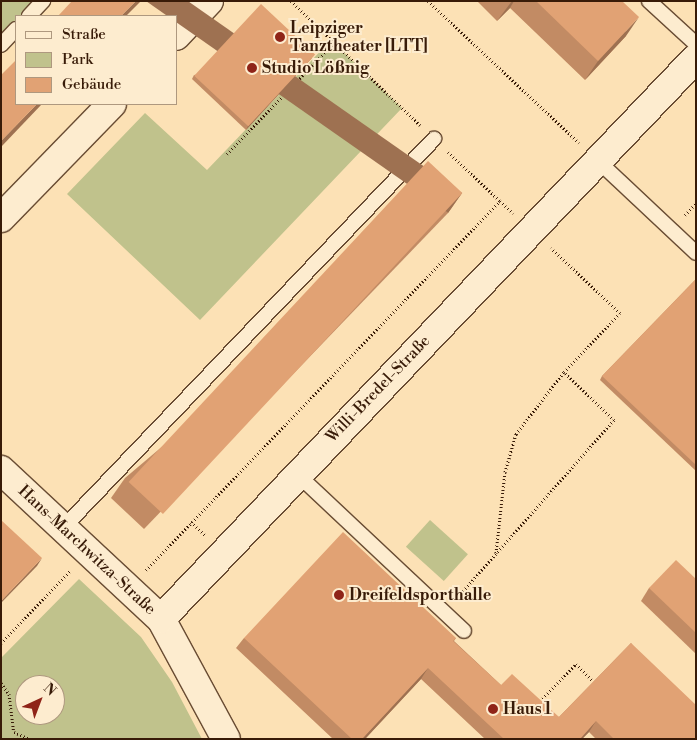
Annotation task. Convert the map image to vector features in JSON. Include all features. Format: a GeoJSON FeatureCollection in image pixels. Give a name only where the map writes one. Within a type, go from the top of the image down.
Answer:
{"type":"FeatureCollection","features":[{"type":"Feature","properties":{"kind":"street"},"geometry":{"type":"LineString","coordinates":[[178,34],[209,1]]}},
{"type":"Feature","properties":{"kind":"street","name":"Willi-Bredel-Straße"},"geometry":{"type":"LineString","coordinates":[[161,619],[296,474],[696,58]]}},
{"type":"Feature","properties":{"kind":"street"},"geometry":{"type":"LineString","coordinates":[[1,218],[111,105]]}},
{"type":"Feature","properties":{"kind":"street","name":"Hans-Marchwitza-Straße"},"geometry":{"type":"LineString","coordinates":[[1,470],[161,619],[226,739]]}},
{"type":"Feature","properties":{"kind":"lane"},"geometry":{"type":"LineString","coordinates":[[29,15],[43,1]]}},
{"type":"Feature","properties":{"kind":"lane"},"geometry":{"type":"LineString","coordinates":[[649,1],[696,44]]}},
{"type":"Feature","properties":{"kind":"lane"},"geometry":{"type":"LineString","coordinates":[[1,45],[15,30]]}},
{"type":"Feature","properties":{"kind":"lane"},"geometry":{"type":"LineString","coordinates":[[63,528],[434,139]]}},
{"type":"Feature","properties":{"kind":"lane"},"geometry":{"type":"LineString","coordinates":[[598,161],[696,253]]}},
{"type":"Feature","properties":{"kind":"lane"},"geometry":{"type":"LineString","coordinates":[[296,474],[464,631]]}},
{"type":"Feature","properties":{"kind":"path"},"geometry":{"type":"LineString","coordinates":[[291,1],[434,139],[620,313],[564,372],[516,434],[505,472],[496,553]]}},
{"type":"Feature","properties":{"kind":"path"},"geometry":{"type":"LineString","coordinates":[[428,1],[598,161]]}},
{"type":"Feature","properties":{"kind":"path"},"geometry":{"type":"LineString","coordinates":[[227,154],[334,43]]}},
{"type":"Feature","properties":{"kind":"path"},"geometry":{"type":"LineString","coordinates":[[129,589],[500,201]]}},
{"type":"Feature","properties":{"kind":"path"},"geometry":{"type":"LineString","coordinates":[[444,613],[614,420],[564,372]]}},
{"type":"Feature","properties":{"kind":"path"},"geometry":{"type":"LineString","coordinates":[[1,642],[89,552]]}},
{"type":"Feature","properties":{"kind":"path"},"geometry":{"type":"LineString","coordinates":[[540,701],[576,664],[595,683]]}},
{"type":"Feature","properties":{"kind":"path"},"geometry":{"type":"LineString","coordinates":[[1,683],[9,694],[14,732],[30,739]]}},
{"type":"Feature","properties":{"kind":"green space"},"geometry":{"type":"Polygon","coordinates":[[[1,1],[43,1],[30,15],[15,15],[15,30],[1,45],[1,1]]]}},
{"type":"Feature","properties":{"kind":"green space"},"geometry":{"type":"Polygon","coordinates":[[[331,40],[402,108],[200,320],[67,194],[145,113],[207,170],[331,40]]]}},
{"type":"Feature","properties":{"kind":"green space"},"geometry":{"type":"Polygon","coordinates":[[[430,520],[468,554],[444,581],[406,547],[430,520]]]}},
{"type":"Feature","properties":{"kind":"green space"},"geometry":{"type":"Polygon","coordinates":[[[79,579],[141,637],[172,682],[202,739],[1,739],[1,658],[79,579]]]}},
{"type":"Feature","properties":{"kind":"building"},"geometry":{"type":"Polygon","coordinates":[[[72,1],[136,1],[122,15],[59,15],[72,1]]]}},
{"type":"Feature","properties":{"kind":"building"},"geometry":{"type":"Polygon","coordinates":[[[536,1],[622,1],[639,17],[598,61],[536,1]]]}},
{"type":"Feature","properties":{"kind":"building","name":"Studio Lößnig"},"geometry":{"type":"Polygon","coordinates":[[[261,4],[315,54],[248,126],[194,76],[261,4]]]}},
{"type":"Feature","properties":{"kind":"building"},"geometry":{"type":"Polygon","coordinates":[[[15,61],[15,105],[36,105],[1,141],[1,75],[15,61]]]}},
{"type":"Feature","properties":{"kind":"building"},"geometry":{"type":"Polygon","coordinates":[[[428,161],[462,193],[163,514],[129,482],[428,161]]]}},
{"type":"Feature","properties":{"kind":"building"},"geometry":{"type":"Polygon","coordinates":[[[696,279],[696,465],[602,376],[696,279]]]}},
{"type":"Feature","properties":{"kind":"building"},"geometry":{"type":"Polygon","coordinates":[[[1,520],[42,558],[1,601],[1,520]]]}},
{"type":"Feature","properties":{"kind":"building"},"geometry":{"type":"Polygon","coordinates":[[[343,532],[456,638],[453,641],[501,685],[512,674],[559,717],[631,643],[696,705],[696,739],[614,739],[596,721],[580,739],[504,739],[428,668],[362,739],[352,739],[244,638],[343,532]]]}},
{"type":"Feature","properties":{"kind":"building"},"geometry":{"type":"Polygon","coordinates":[[[676,560],[696,579],[696,633],[649,588],[676,560]]]}},
{"type":"Feature","properties":{"kind":"place","name":"Leipziger Tanztheater [LTT]"},"geometry":{"type":"Point","coordinates":[280,37]}},
{"type":"Feature","properties":{"kind":"place","name":"Studio Lößnig"},"geometry":{"type":"Point","coordinates":[252,68]}},
{"type":"Feature","properties":{"kind":"place","name":"Dreifeldsporthalle"},"geometry":{"type":"Point","coordinates":[339,595]}},
{"type":"Feature","properties":{"kind":"place","name":"Haus 1"},"geometry":{"type":"Point","coordinates":[493,709]}}]}
